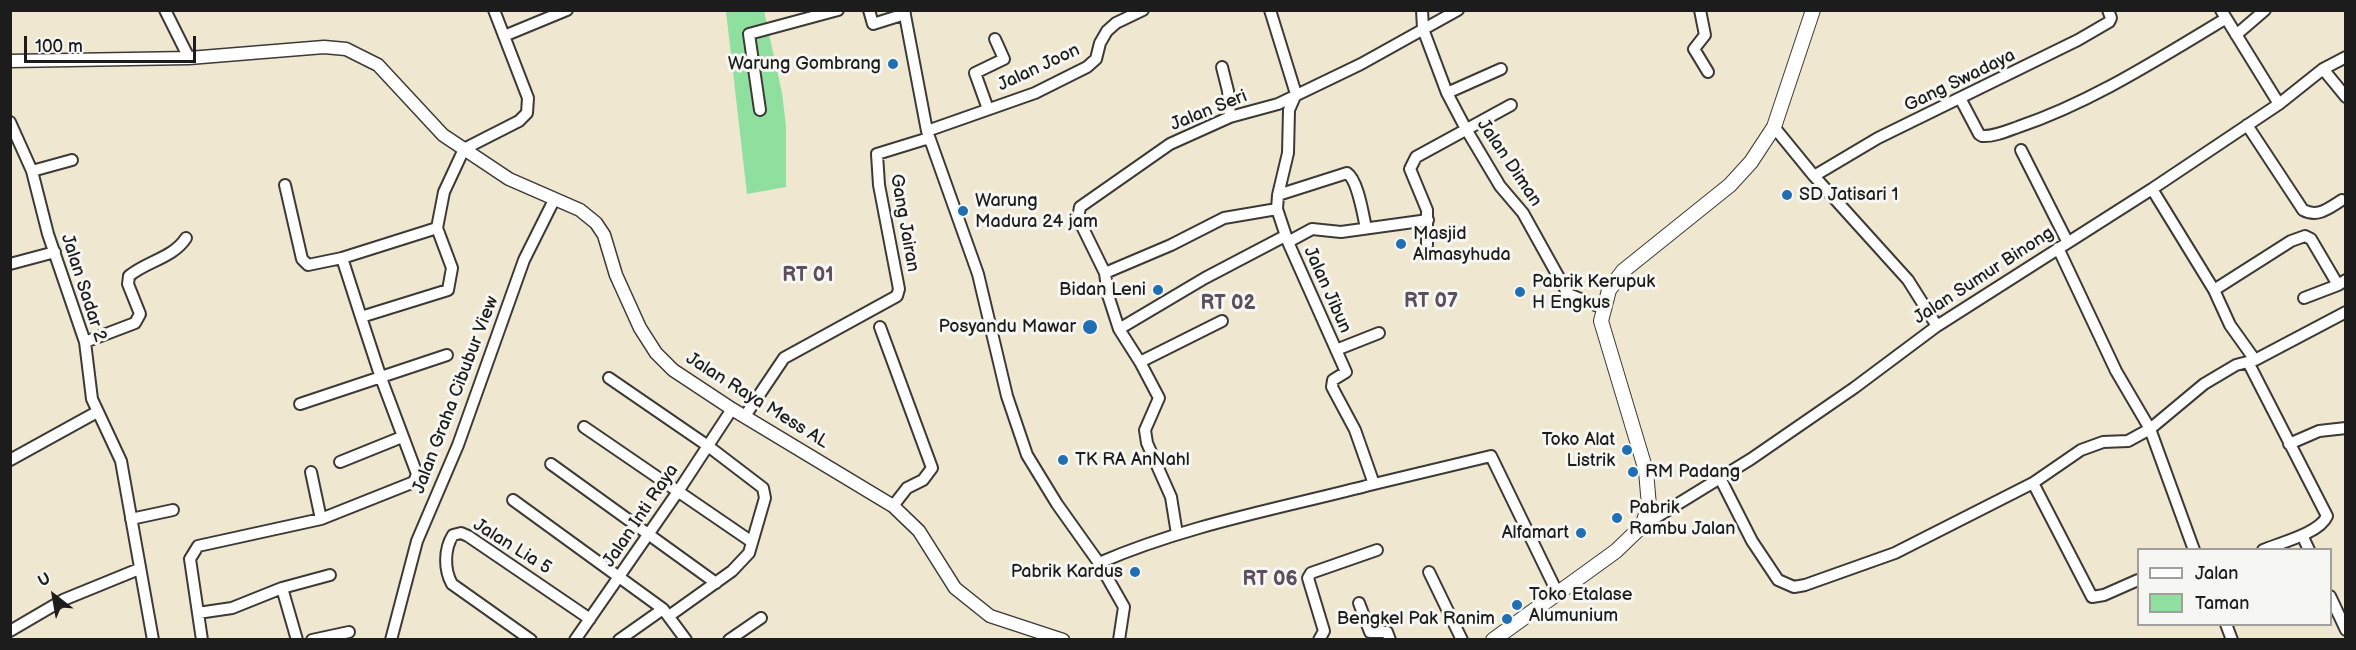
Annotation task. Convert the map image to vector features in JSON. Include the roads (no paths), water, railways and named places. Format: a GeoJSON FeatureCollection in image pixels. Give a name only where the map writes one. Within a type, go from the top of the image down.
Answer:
{"type":"FeatureCollection","features":[{"type":"Feature","properties":{"kind":"main road"},"geometry":{"type":"LineString","coordinates":[[1493,639],[1616,551],[1642,526],[1649,506],[1646,471],[1601,321],[1609,290],[1623,271],[1730,185],[1751,162],[1774,127],[1813,10]]}},
{"type":"Feature","properties":{"kind":"street"},"geometry":{"type":"LineString","coordinates":[[165,10],[189,58]]}},
{"type":"Feature","properties":{"kind":"street"},"geometry":{"type":"LineString","coordinates":[[362,317],[448,290],[452,268],[437,228],[444,192],[464,149],[519,121],[527,113],[528,98],[494,10]]}},
{"type":"Feature","properties":{"kind":"street"},"geometry":{"type":"LineString","coordinates":[[504,36],[567,10]]}},
{"type":"Feature","properties":{"kind":"street"},"geometry":{"type":"LineString","coordinates":[[759,110],[749,34],[838,10]]}},
{"type":"Feature","properties":{"kind":"street"},"geometry":{"type":"LineString","coordinates":[[869,10],[873,24],[904,12],[928,135],[978,274],[1007,396],[1027,455],[1057,504],[1099,563],[1124,607],[1119,639]]}},
{"type":"Feature","properties":{"kind":"street","name":"Jalan Joon"},"geometry":{"type":"LineString","coordinates":[[928,135],[988,109],[1035,93],[1087,67],[1096,59],[1100,43],[1107,30],[1143,10]]}},
{"type":"Feature","properties":{"kind":"street"},"geometry":{"type":"LineString","coordinates":[[1270,10],[1296,94]]}},
{"type":"Feature","properties":{"kind":"street","name":"Jalan Diman"},"geometry":{"type":"LineString","coordinates":[[1422,10],[1423,29],[1447,93],[1500,186],[1524,213],[1568,294],[1604,308]]}},
{"type":"Feature","properties":{"kind":"street","name":"Jalan Seri"},"geometry":{"type":"LineString","coordinates":[[1177,534],[1171,497],[1145,430],[1159,398],[1119,329],[1108,295],[1105,273],[1078,218],[1080,207],[1170,144],[1230,117],[1278,104],[1361,64],[1458,10]]}},
{"type":"Feature","properties":{"kind":"street"},"geometry":{"type":"LineString","coordinates":[[1700,10],[1705,35],[1694,50],[1708,72]]}},
{"type":"Feature","properties":{"kind":"street","name":"Gang Swadaya"},"geometry":{"type":"LineString","coordinates":[[1814,176],[1878,138],[2031,64],[2109,22],[2111,18],[2108,10]]}},
{"type":"Feature","properties":{"kind":"street"},"geometry":{"type":"LineString","coordinates":[[2236,34],[2265,10]]}},
{"type":"Feature","properties":{"kind":"street"},"geometry":{"type":"LineString","coordinates":[[1960,98],[1979,134],[1986,137],[2004,132],[2056,114],[2098,93],[2223,15],[2279,104]]}},
{"type":"Feature","properties":{"kind":"street"},"geometry":{"type":"LineString","coordinates":[[988,109],[975,73],[1004,59],[995,39]]}},
{"type":"Feature","properties":{"kind":"street","name":"Jalan Raya Mess AL"},"geometry":{"type":"LineString","coordinates":[[10,61],[189,58],[324,47],[346,49],[378,64],[443,135],[509,179],[554,201],[580,210],[596,223],[603,235],[616,275],[640,328],[656,353],[673,370],[732,409],[893,506],[919,531],[955,588],[990,616],[1063,639]]}},
{"type":"Feature","properties":{"kind":"street","name":"Jalan Sumur Binong"},"geometry":{"type":"LineString","coordinates":[[1642,526],[1751,459],[1854,388],[1937,326],[2152,189],[2279,104],[2323,69],[2346,57]]}},
{"type":"Feature","properties":{"kind":"street"},"geometry":{"type":"LineString","coordinates":[[1222,68],[1228,91],[1230,117]]}},
{"type":"Feature","properties":{"kind":"street"},"geometry":{"type":"LineString","coordinates":[[1447,93],[1501,69]]}},
{"type":"Feature","properties":{"kind":"street"},"geometry":{"type":"LineString","coordinates":[[2323,69],[2346,97]]}},
{"type":"Feature","properties":{"kind":"street","name":"Jalan Jibun"},"geometry":{"type":"LineString","coordinates":[[1296,94],[1289,110],[1288,153],[1277,209],[1287,239],[1346,372],[1333,380],[1332,387],[1355,430],[1374,484]]}},
{"type":"Feature","properties":{"kind":"street"},"geometry":{"type":"LineString","coordinates":[[1427,245],[1427,210],[1410,169],[1416,157],[1511,105]]}},
{"type":"Feature","properties":{"kind":"street","name":"Jalan Sadar 2"},"geometry":{"type":"LineString","coordinates":[[10,122],[32,171],[55,252],[85,342],[92,399],[121,461],[153,639]]}},
{"type":"Feature","properties":{"kind":"street"},"geometry":{"type":"LineString","coordinates":[[2247,125],[2303,210],[2310,214],[2318,214],[2342,200]]}},
{"type":"Feature","properties":{"kind":"street"},"geometry":{"type":"LineString","coordinates":[[1774,127],[1814,176],[1908,280],[1937,326]]}},
{"type":"Feature","properties":{"kind":"street","name":"Gang Jairan"},"geometry":{"type":"LineString","coordinates":[[745,416],[784,358],[897,296],[899,289],[879,185],[877,154],[928,135]]}},
{"type":"Feature","properties":{"kind":"street"},"geometry":{"type":"LineString","coordinates":[[2021,150],[2116,371],[2150,429],[2194,548]]}},
{"type":"Feature","properties":{"kind":"street"},"geometry":{"type":"LineString","coordinates":[[32,171],[72,160]]}},
{"type":"Feature","properties":{"kind":"street"},"geometry":{"type":"LineString","coordinates":[[1278,195],[1347,172],[1352,175],[1355,183],[1366,228]]}},
{"type":"Feature","properties":{"kind":"street"},"geometry":{"type":"LineString","coordinates":[[285,185],[302,260],[308,266],[342,258],[437,228]]}},
{"type":"Feature","properties":{"kind":"street"},"geometry":{"type":"LineString","coordinates":[[2152,189],[2214,290],[2230,325],[2252,361],[2289,444],[2327,516],[2324,523],[2302,535],[2266,548]]}},
{"type":"Feature","properties":{"kind":"street","name":"Jalan Graha Cibubur View"},"geometry":{"type":"LineString","coordinates":[[391,639],[417,541],[459,446],[524,260],[554,201]]}},
{"type":"Feature","properties":{"kind":"street"},"geometry":{"type":"LineString","coordinates":[[1105,273],[1171,245],[1224,218],[1277,209]]}},
{"type":"Feature","properties":{"kind":"street"},"geometry":{"type":"LineString","coordinates":[[1119,329],[1205,279],[1312,229],[1341,232],[1428,220]]}},
{"type":"Feature","properties":{"kind":"street"},"geometry":{"type":"LineString","coordinates":[[2214,290],[2291,241],[2305,236],[2311,239],[2342,283],[2304,298]]}},
{"type":"Feature","properties":{"kind":"street"},"geometry":{"type":"LineString","coordinates":[[85,342],[135,323],[140,314],[128,284],[129,276],[181,246],[186,238]]}},
{"type":"Feature","properties":{"kind":"street"},"geometry":{"type":"LineString","coordinates":[[10,264],[55,252]]}},
{"type":"Feature","properties":{"kind":"street"},"geometry":{"type":"LineString","coordinates":[[202,639],[190,559],[198,546],[321,519],[414,482],[417,474],[381,378],[342,258]]}},
{"type":"Feature","properties":{"kind":"street"},"geometry":{"type":"LineString","coordinates":[[1720,478],[1758,551],[1778,580],[1794,587],[1805,585],[1895,553],[2032,483],[2081,450],[2103,442],[2128,441],[2150,429],[2204,384],[2236,365],[2252,361],[2346,312]]}},
{"type":"Feature","properties":{"kind":"street"},"geometry":{"type":"LineString","coordinates":[[1140,362],[1222,321]]}},
{"type":"Feature","properties":{"kind":"street"},"geometry":{"type":"LineString","coordinates":[[880,327],[932,468],[923,480],[907,488],[893,506]]}},
{"type":"Feature","properties":{"kind":"street"},"geometry":{"type":"LineString","coordinates":[[1336,350],[1379,333]]}},
{"type":"Feature","properties":{"kind":"street"},"geometry":{"type":"LineString","coordinates":[[300,404],[447,355]]}},
{"type":"Feature","properties":{"kind":"street"},"geometry":{"type":"LineString","coordinates":[[609,378],[708,446],[763,488],[765,498],[749,553],[732,571],[716,583],[619,639]]}},
{"type":"Feature","properties":{"kind":"street","name":"Jalan Inti Raya"},"geometry":{"type":"LineString","coordinates":[[575,639],[619,578],[732,409]]}},
{"type":"Feature","properties":{"kind":"street"},"geometry":{"type":"LineString","coordinates":[[10,460],[97,412]]}},
{"type":"Feature","properties":{"kind":"street"},"geometry":{"type":"LineString","coordinates":[[584,427],[752,542]]}},
{"type":"Feature","properties":{"kind":"street"},"geometry":{"type":"LineString","coordinates":[[2289,444],[2319,430],[2346,428]]}},
{"type":"Feature","properties":{"kind":"street"},"geometry":{"type":"LineString","coordinates":[[340,462],[402,437]]}},
{"type":"Feature","properties":{"kind":"street"},"geometry":{"type":"LineString","coordinates":[[1099,563],[1126,550],[1177,534],[1491,456],[1557,592]]}},
{"type":"Feature","properties":{"kind":"street"},"geometry":{"type":"LineString","coordinates":[[550,464],[716,583]]}},
{"type":"Feature","properties":{"kind":"street"},"geometry":{"type":"LineString","coordinates":[[311,471],[321,519]]}},
{"type":"Feature","properties":{"kind":"street"},"geometry":{"type":"LineString","coordinates":[[2032,483],[2092,597],[2104,595],[2137,581]]}},
{"type":"Feature","properties":{"kind":"street"},"geometry":{"type":"LineString","coordinates":[[513,500],[666,613],[686,639]]}},
{"type":"Feature","properties":{"kind":"street"},"geometry":{"type":"LineString","coordinates":[[131,519],[173,510]]}},
{"type":"Feature","properties":{"kind":"street","name":"Jalan Lia 5"},"geometry":{"type":"LineString","coordinates":[[531,639],[456,588],[450,579],[446,558],[451,538],[456,533],[461,533],[590,619]]}},
{"type":"Feature","properties":{"kind":"street"},"geometry":{"type":"LineString","coordinates":[[2302,535],[2308,548]]}},
{"type":"Feature","properties":{"kind":"street"},"geometry":{"type":"LineString","coordinates":[[1319,639],[1324,631],[1308,578],[1311,573],[1377,550]]}},
{"type":"Feature","properties":{"kind":"street"},"geometry":{"type":"LineString","coordinates":[[10,632],[63,600],[139,569]]}},
{"type":"Feature","properties":{"kind":"street"},"geometry":{"type":"LineString","coordinates":[[1429,572],[1462,639]]}},
{"type":"Feature","properties":{"kind":"street"},"geometry":{"type":"LineString","coordinates":[[198,613],[232,608],[282,588],[330,575]]}},
{"type":"Feature","properties":{"kind":"street"},"geometry":{"type":"LineString","coordinates":[[282,588],[297,639]]}},
{"type":"Feature","properties":{"kind":"street"},"geometry":{"type":"LineString","coordinates":[[2332,598],[2346,630]]}},
{"type":"Feature","properties":{"kind":"street"},"geometry":{"type":"LineString","coordinates":[[1359,603],[1370,632],[1387,632],[1390,639]]}},
{"type":"Feature","properties":{"kind":"street"},"geometry":{"type":"LineString","coordinates":[[729,639],[761,618]]}},
{"type":"Feature","properties":{"kind":"street"},"geometry":{"type":"LineString","coordinates":[[312,639],[349,632]]}},
{"type":"Feature","properties":{"kind":"place","name":"Warung Gombrang"},"geometry":{"type":"Point","coordinates":[893,64]}},
{"type":"Feature","properties":{"kind":"place","name":"SD Jatisari 1"},"geometry":{"type":"Point","coordinates":[1787,195]}},
{"type":"Feature","properties":{"kind":"place","name":"Warung Madura 24 jam"},"geometry":{"type":"Point","coordinates":[963,211]}},
{"type":"Feature","properties":{"kind":"place","name":"Masjid Almasyhuda"},"geometry":{"type":"Point","coordinates":[1401,244]}},
{"type":"Feature","properties":{"kind":"place","name":"Bidan Leni"},"geometry":{"type":"Point","coordinates":[1158,290]}},
{"type":"Feature","properties":{"kind":"place","name":"Pabrik Kerupuk H Engkus"},"geometry":{"type":"Point","coordinates":[1520,292]}},
{"type":"Feature","properties":{"kind":"place","name":"Posyandu Mawar"},"geometry":{"type":"Point","coordinates":[1090,327]}},
{"type":"Feature","properties":{"kind":"place","name":"Toko Alat Listrik"},"geometry":{"type":"Point","coordinates":[1627,450]}},
{"type":"Feature","properties":{"kind":"place","name":"TK RA AnNahl"},"geometry":{"type":"Point","coordinates":[1063,460]}},
{"type":"Feature","properties":{"kind":"place","name":"RM Padang"},"geometry":{"type":"Point","coordinates":[1633,472]}},
{"type":"Feature","properties":{"kind":"place","name":"Pabrik Rambu Jalan"},"geometry":{"type":"Point","coordinates":[1617,518]}},
{"type":"Feature","properties":{"kind":"place","name":"Alfamart"},"geometry":{"type":"Point","coordinates":[1581,533]}},
{"type":"Feature","properties":{"kind":"place","name":"Pabrik Kardus"},"geometry":{"type":"Point","coordinates":[1135,572]}},
{"type":"Feature","properties":{"kind":"place","name":"Toko Etalase Alumunium"},"geometry":{"type":"Point","coordinates":[1517,605]}},
{"type":"Feature","properties":{"kind":"place","name":"Bengkel Pak Ranim"},"geometry":{"type":"Point","coordinates":[1507,619]}},
{"type":"Feature","properties":{"kind":"district","name":"RT 01"},"geometry":{"type":"Point","coordinates":[808,276]}},
{"type":"Feature","properties":{"kind":"district","name":"RT 07"},"geometry":{"type":"Point","coordinates":[1431,302]}},
{"type":"Feature","properties":{"kind":"district","name":"RT 02"},"geometry":{"type":"Point","coordinates":[1228,304]}},
{"type":"Feature","properties":{"kind":"district","name":"RT 06"},"geometry":{"type":"Point","coordinates":[1270,580]}}]}
